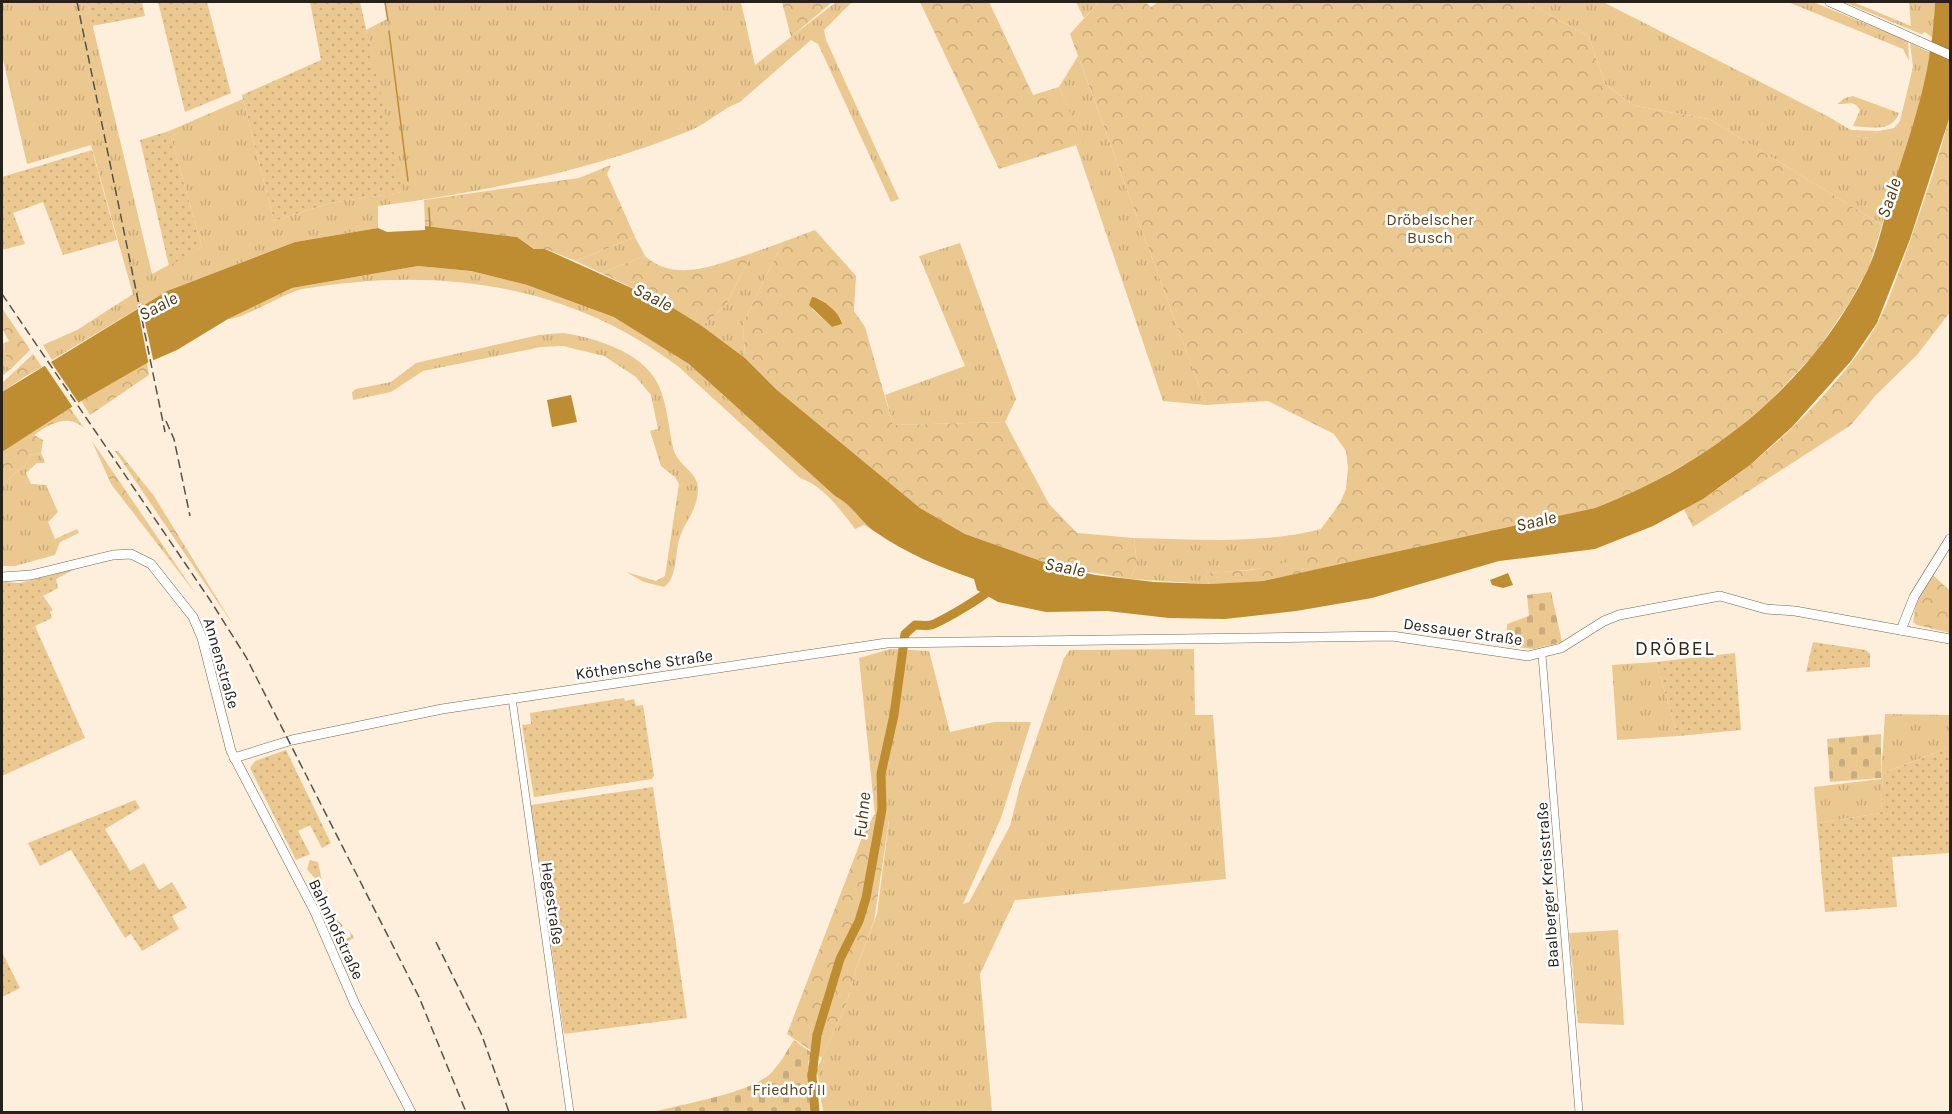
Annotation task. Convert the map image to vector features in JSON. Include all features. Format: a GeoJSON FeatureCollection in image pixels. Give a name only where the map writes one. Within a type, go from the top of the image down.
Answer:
{"type":"FeatureCollection","features":[{"type":"Feature","properties":{"kind":"main road"},"geometry":{"type":"LineString","coordinates":[[1830,2],[1950,55]]}},
{"type":"Feature","properties":{"kind":"main road"},"geometry":{"type":"LineString","coordinates":[[1901,630],[1914,597],[1950,539]]}},
{"type":"Feature","properties":{"kind":"main road","name":"Annenstraße"},"geometry":{"type":"LineString","coordinates":[[2,578],[31,575],[121,554],[131,554],[147,561],[198,625],[228,743],[234,758]]}},
{"type":"Feature","properties":{"kind":"main road","name":"Dessauer Straße"},"geometry":{"type":"LineString","coordinates":[[1063,641],[1392,636],[1507,654],[1542,655],[1562,648],[1604,621],[1619,615],[1713,596],[1727,596],[1766,609],[1795,611],[1950,639]]}},
{"type":"Feature","properties":{"kind":"main road","name":"Köthensche Straße"},"geometry":{"type":"LineString","coordinates":[[234,758],[296,740],[442,709],[894,642],[1063,641]]}},
{"type":"Feature","properties":{"kind":"main road","name":"Bahnhofstraße"},"geometry":{"type":"LineString","coordinates":[[234,758],[315,912],[351,997],[411,1113]]}},
{"type":"Feature","properties":{"kind":"street","name":"Baalberger Kreisstraße"},"geometry":{"type":"LineString","coordinates":[[1542,655],[1579,1113]]}},
{"type":"Feature","properties":{"kind":"street","name":"Hegestraße"},"geometry":{"type":"LineString","coordinates":[[512,698],[570,1113]]}},
{"type":"Feature","properties":{"kind":"green space"},"geometry":{"type":"Polygon","coordinates":[[[2,2],[87,2],[152,274],[202,247],[169,131],[243,99],[274,221],[330,203],[402,192],[366,30],[387,19],[384,2],[741,2],[755,65],[836,2],[852,2],[824,30],[826,40],[899,199],[891,202],[818,44],[811,40],[740,102],[689,131],[575,169],[496,187],[378,206],[378,228],[295,242],[167,291],[52,360],[43,345],[77,330],[133,294],[91,145],[27,164],[2,55],[2,2]]]}},
{"type":"Feature","properties":{"kind":"green space"},"geometry":{"type":"Polygon","coordinates":[[[87,2],[142,2],[145,16],[92,26],[87,2]]]}},
{"type":"Feature","properties":{"kind":"green space"},"geometry":{"type":"Polygon","coordinates":[[[158,2],[207,2],[231,93],[185,112],[158,2]]]}},
{"type":"Feature","properties":{"kind":"green space"},"geometry":{"type":"Polygon","coordinates":[[[310,2],[360,2],[403,192],[330,203],[274,221],[242,95],[321,60],[310,2]]]}},
{"type":"Feature","properties":{"kind":"green space"},"geometry":{"type":"Polygon","coordinates":[[[782,2],[832,2],[791,37],[782,2]]]}},
{"type":"Feature","properties":{"kind":"green space"},"geometry":{"type":"Polygon","coordinates":[[[920,2],[989,2],[1033,95],[1059,87],[1083,143],[999,169],[920,2]]]}},
{"type":"Feature","properties":{"kind":"green space"},"geometry":{"type":"Polygon","coordinates":[[[1076,2],[1099,2],[1084,18],[1076,2]]]}},
{"type":"Feature","properties":{"kind":"green space","name":"Dröbelscher Busch"},"geometry":{"type":"Polygon","coordinates":[[[1099,2],[1145,2],[1151,7],[1158,2],[1526,2],[1589,37],[1605,84],[1635,106],[1709,119],[1882,225],[1869,267],[1848,305],[1816,352],[1769,402],[1721,443],[1637,492],[1595,508],[1439,544],[1263,581],[1209,584],[1204,573],[1252,570],[1289,562],[1310,550],[1321,529],[1340,503],[1346,489],[1348,468],[1346,451],[1334,434],[1268,401],[1206,405],[1070,34],[1099,2]]]}},
{"type":"Feature","properties":{"kind":"green space"},"geometry":{"type":"Polygon","coordinates":[[[1526,2],[1603,2],[1829,117],[1849,129],[1847,135],[1870,138],[1879,131],[1894,128],[1900,121],[1913,67],[1910,43],[1931,53],[1921,105],[1882,225],[1709,119],[1635,106],[1605,84],[1589,37],[1526,2]]]}},
{"type":"Feature","properties":{"kind":"green space"},"geometry":{"type":"Polygon","coordinates":[[[1788,2],[1813,2],[1908,41],[1909,61],[1903,49],[1788,2]]]}},
{"type":"Feature","properties":{"kind":"green space"},"geometry":{"type":"Polygon","coordinates":[[[1844,2],[1853,2],[1911,26],[1909,2],[1935,2],[1933,38],[1925,32],[1921,34],[1844,2]]]}},
{"type":"Feature","properties":{"kind":"green space"},"geometry":{"type":"Polygon","coordinates":[[[1078,56],[1206,405],[1163,401],[1076,145],[1082,143],[1059,87],[1078,56]]]}},
{"type":"Feature","properties":{"kind":"green space"},"geometry":{"type":"Polygon","coordinates":[[[1853,96],[1899,113],[1891,124],[1886,126],[1873,128],[1853,126],[1860,110],[1858,107],[1853,104],[1837,104],[1853,96]]]}},
{"type":"Feature","properties":{"kind":"green space"},"geometry":{"type":"Polygon","coordinates":[[[1950,116],[1950,312],[1917,355],[1876,395],[1851,425],[1693,527],[1684,509],[1737,475],[1792,428],[1841,376],[1877,324],[1908,247],[1950,116]]]}},
{"type":"Feature","properties":{"kind":"green space"},"geometry":{"type":"Polygon","coordinates":[[[1849,129],[1879,131],[1870,138],[1846,135],[1849,129]]]}},
{"type":"Feature","properties":{"kind":"green space"},"geometry":{"type":"Polygon","coordinates":[[[169,131],[202,247],[169,266],[140,140],[169,131]]]}},
{"type":"Feature","properties":{"kind":"green space"},"geometry":{"type":"Polygon","coordinates":[[[92,150],[117,240],[63,255],[43,202],[13,213],[25,244],[2,250],[2,177],[92,150]]]}},
{"type":"Feature","properties":{"kind":"green space"},"geometry":{"type":"Polygon","coordinates":[[[611,165],[607,174],[635,237],[576,261],[546,249],[535,249],[517,237],[425,226],[424,200],[579,178],[611,165]]]}},
{"type":"Feature","properties":{"kind":"green space"},"geometry":{"type":"Polygon","coordinates":[[[815,230],[856,276],[854,311],[865,327],[893,425],[1005,422],[1049,504],[1077,533],[1134,538],[1137,564],[1130,579],[1055,566],[965,534],[920,508],[777,390],[745,358],[743,323],[783,242],[815,230]],[[812,297],[812,309],[832,327],[842,324],[841,319],[820,299],[812,297]]]}},
{"type":"Feature","properties":{"kind":"green space"},"geometry":{"type":"Polygon","coordinates":[[[635,237],[645,256],[601,273],[576,261],[635,237]]]}},
{"type":"Feature","properties":{"kind":"green space"},"geometry":{"type":"Polygon","coordinates":[[[783,242],[743,323],[745,358],[702,326],[726,305],[752,253],[783,242]]]}},
{"type":"Feature","properties":{"kind":"green space"},"geometry":{"type":"Polygon","coordinates":[[[960,243],[1016,399],[1005,422],[893,425],[885,395],[965,366],[919,256],[960,243]]]}},
{"type":"Feature","properties":{"kind":"green space"},"geometry":{"type":"Polygon","coordinates":[[[752,253],[726,305],[702,326],[667,304],[601,273],[645,256],[670,269],[683,270],[711,266],[752,253]]]}},
{"type":"Feature","properties":{"kind":"green space"},"geometry":{"type":"Polygon","coordinates":[[[418,266],[471,271],[527,285],[614,316],[689,364],[835,496],[849,503],[875,532],[864,525],[855,529],[824,492],[800,478],[679,367],[636,339],[592,316],[547,299],[500,288],[452,281],[353,282],[302,289],[242,316],[228,319],[292,288],[418,266]]]}},
{"type":"Feature","properties":{"kind":"green space"},"geometry":{"type":"Polygon","coordinates":[[[2,308],[30,350],[12,368],[7,367],[4,343],[9,341],[2,328],[2,308]]]}},
{"type":"Feature","properties":{"kind":"green space"},"geometry":{"type":"Polygon","coordinates":[[[563,333],[617,348],[641,363],[658,384],[666,409],[674,451],[692,473],[698,489],[696,503],[679,540],[671,578],[664,587],[644,582],[626,572],[656,581],[665,576],[679,484],[675,477],[661,466],[650,431],[658,429],[651,395],[636,377],[604,356],[563,346],[541,347],[423,371],[391,392],[353,400],[352,392],[356,389],[391,382],[416,363],[539,335],[563,333]]]}},
{"type":"Feature","properties":{"kind":"green space"},"geometry":{"type":"Polygon","coordinates":[[[4,343],[7,367],[12,368],[2,376],[2,345],[4,343]]]}},
{"type":"Feature","properties":{"kind":"green space"},"geometry":{"type":"Polygon","coordinates":[[[33,354],[42,367],[24,377],[18,377],[15,371],[33,354]]]}},
{"type":"Feature","properties":{"kind":"green space"},"geometry":{"type":"Polygon","coordinates":[[[147,363],[149,375],[90,415],[74,389],[147,363]]]}},
{"type":"Feature","properties":{"kind":"green space"},"geometry":{"type":"Polygon","coordinates":[[[15,371],[18,377],[24,377],[2,392],[2,383],[15,371]]]}},
{"type":"Feature","properties":{"kind":"green space"},"geometry":{"type":"Polygon","coordinates":[[[70,408],[84,428],[72,421],[65,421],[52,424],[34,435],[43,440],[41,453],[30,455],[27,463],[2,485],[2,452],[70,408]]]}},
{"type":"Feature","properties":{"kind":"green space"},"geometry":{"type":"Polygon","coordinates":[[[92,441],[196,594],[111,484],[92,441]]]}},
{"type":"Feature","properties":{"kind":"green space"},"geometry":{"type":"Polygon","coordinates":[[[115,451],[118,451],[154,496],[234,626],[115,451]]]}},
{"type":"Feature","properties":{"kind":"green space"},"geometry":{"type":"Polygon","coordinates":[[[41,453],[45,463],[37,463],[26,473],[31,484],[46,485],[58,512],[48,522],[55,539],[77,529],[79,533],[60,542],[55,555],[15,566],[2,566],[2,485],[27,463],[30,455],[41,453]]]}},
{"type":"Feature","properties":{"kind":"green space"},"geometry":{"type":"Polygon","coordinates":[[[1321,529],[1312,548],[1301,557],[1260,569],[1204,573],[1209,584],[1130,579],[1137,564],[1134,538],[1252,539],[1321,529]]]}},
{"type":"Feature","properties":{"kind":"green space"},"geometry":{"type":"Polygon","coordinates":[[[75,569],[56,579],[58,588],[43,596],[53,610],[50,612],[52,618],[35,626],[85,738],[2,776],[2,582],[20,583],[75,569]]]}},
{"type":"Feature","properties":{"kind":"green space"},"geometry":{"type":"Polygon","coordinates":[[[1933,575],[1950,591],[1950,633],[1913,622],[1916,604],[1933,575]]]}},
{"type":"Feature","properties":{"kind":"green space"},"geometry":{"type":"Polygon","coordinates":[[[1551,592],[1562,642],[1534,649],[1506,646],[1507,624],[1529,616],[1527,595],[1551,592]]]}},
{"type":"Feature","properties":{"kind":"green space"},"geometry":{"type":"Polygon","coordinates":[[[1813,642],[1866,650],[1870,654],[1870,667],[1806,672],[1813,642]]]}},
{"type":"Feature","properties":{"kind":"green space"},"geometry":{"type":"Polygon","coordinates":[[[891,649],[929,651],[950,732],[994,722],[1031,722],[1001,818],[963,904],[969,902],[1010,826],[1020,786],[1064,658],[1070,650],[1194,649],[1195,715],[1213,715],[1226,879],[1015,900],[980,974],[992,1112],[823,1112],[817,1069],[847,1002],[856,969],[877,914],[889,821],[875,814],[859,658],[891,649]]]}},
{"type":"Feature","properties":{"kind":"green space"},"geometry":{"type":"Polygon","coordinates":[[[1735,653],[1741,730],[1678,736],[1656,662],[1735,653]]]}},
{"type":"Feature","properties":{"kind":"green space"},"geometry":{"type":"Polygon","coordinates":[[[1656,662],[1678,736],[1617,740],[1612,665],[1656,662]]]}},
{"type":"Feature","properties":{"kind":"green space"},"geometry":{"type":"Polygon","coordinates":[[[624,698],[625,701],[634,699],[636,706],[643,705],[654,776],[652,779],[534,797],[522,725],[531,724],[530,713],[624,698]]]}},
{"type":"Feature","properties":{"kind":"green space"},"geometry":{"type":"Polygon","coordinates":[[[1885,714],[1950,715],[1950,747],[1883,773],[1881,813],[1817,823],[1814,787],[1881,779],[1885,714]]]}},
{"type":"Feature","properties":{"kind":"green space"},"geometry":{"type":"Polygon","coordinates":[[[1881,734],[1881,778],[1830,782],[1827,739],[1881,734]]]}},
{"type":"Feature","properties":{"kind":"green space"},"geometry":{"type":"Polygon","coordinates":[[[1950,747],[1950,853],[1892,857],[1897,907],[1825,912],[1817,823],[1881,813],[1883,773],[1950,747]]]}},
{"type":"Feature","properties":{"kind":"green space"},"geometry":{"type":"Polygon","coordinates":[[[286,750],[331,843],[322,848],[310,825],[298,831],[310,854],[296,860],[250,768],[255,761],[286,750]]]}},
{"type":"Feature","properties":{"kind":"green space"},"geometry":{"type":"Polygon","coordinates":[[[653,787],[687,1018],[564,1034],[531,805],[653,787]]]}},
{"type":"Feature","properties":{"kind":"green space"},"geometry":{"type":"Polygon","coordinates":[[[135,800],[140,808],[105,829],[130,871],[144,863],[159,890],[172,882],[187,908],[172,916],[179,929],[142,951],[131,934],[125,938],[71,850],[40,866],[28,843],[135,800]]]}},
{"type":"Feature","properties":{"kind":"green space"},"geometry":{"type":"Polygon","coordinates":[[[875,814],[889,820],[874,921],[856,969],[847,1002],[822,1058],[787,1034],[863,835],[875,814]]]}},
{"type":"Feature","properties":{"kind":"green space"},"geometry":{"type":"Polygon","coordinates":[[[310,860],[318,862],[322,882],[317,881],[307,869],[310,860]]]}},
{"type":"Feature","properties":{"kind":"green space"},"geometry":{"type":"Polygon","coordinates":[[[331,913],[343,926],[335,930],[341,941],[351,937],[350,931],[354,938],[338,946],[329,915],[331,913]]]}},
{"type":"Feature","properties":{"kind":"green space"},"geometry":{"type":"Polygon","coordinates":[[[1618,930],[1624,1025],[1578,1023],[1569,933],[1618,930]]]}},
{"type":"Feature","properties":{"kind":"green space"},"geometry":{"type":"Polygon","coordinates":[[[2,952],[20,988],[2,997],[2,952]]]}},
{"type":"Feature","properties":{"kind":"green space","name":"Friedhof II"},"geometry":{"type":"Polygon","coordinates":[[[794,1040],[812,1053],[808,1062],[818,1112],[653,1112],[730,1093],[759,1082],[776,1067],[794,1040]]]}},
{"type":"Feature","properties":{"kind":"water","name":"Saale"},"geometry":{"type":"Polygon","coordinates":[[[1935,2],[1950,2],[1950,116],[1910,239],[1877,323],[1851,361],[1792,427],[1750,465],[1703,499],[1653,526],[1595,549],[1499,561],[1372,598],[1296,611],[1225,619],[1169,618],[1107,611],[1046,612],[998,602],[977,590],[974,579],[912,554],[871,529],[847,504],[835,496],[689,364],[614,317],[527,285],[471,271],[418,266],[292,288],[228,319],[177,350],[147,363],[81,401],[2,452],[2,392],[167,291],[295,242],[378,228],[387,232],[425,230],[425,226],[517,237],[534,249],[545,249],[667,304],[702,326],[745,358],[777,390],[920,508],[965,534],[1055,566],[1095,575],[1154,582],[1209,584],[1263,581],[1595,508],[1638,490],[1679,468],[1718,443],[1754,415],[1788,383],[1818,348],[1845,310],[1873,258],[1917,112],[1931,49],[1935,2]]]}},
{"type":"Feature","properties":{"kind":"water"},"geometry":{"type":"Polygon","coordinates":[[[812,297],[830,307],[842,324],[832,327],[809,305],[812,297]]]}},
{"type":"Feature","properties":{"kind":"water"},"geometry":{"type":"Polygon","coordinates":[[[571,395],[577,422],[552,427],[547,400],[571,395]]]}},
{"type":"Feature","properties":{"kind":"water"},"geometry":{"type":"Polygon","coordinates":[[[1508,573],[1513,585],[1503,588],[1492,585],[1490,580],[1508,573]]]}},
{"type":"Feature","properties":{"kind":"pier"},"geometry":{"type":"Polygon","coordinates":[[[141,303],[154,364],[149,366],[137,305],[141,303]]]}},
{"type":"Feature","properties":{"kind":"pier"},"geometry":{"type":"Polygon","coordinates":[[[49,359],[80,405],[74,409],[43,363],[49,359]]]}},
{"type":"Feature","properties":{"kind":"waterway"},"geometry":{"type":"LineString","coordinates":[[385,2],[388,21]]}},
{"type":"Feature","properties":{"kind":"waterway"},"geometry":{"type":"LineString","coordinates":[[389,31],[408,181]]}},
{"type":"Feature","properties":{"kind":"waterway"},"geometry":{"type":"LineString","coordinates":[[429,208],[430,228]]}},
{"type":"Feature","properties":{"kind":"waterway","name":"Fuhne"},"geometry":{"type":"LineString","coordinates":[[815,1112],[812,1076],[817,1035],[840,959],[859,921],[866,898],[882,809],[881,774],[894,715],[905,634],[915,625],[932,625],[947,617],[974,602],[991,588]]}},
{"type":"Feature","properties":{"kind":"railway"},"geometry":{"type":"LineString","coordinates":[[77,2],[165,432]]}},
{"type":"Feature","properties":{"kind":"railway"},"geometry":{"type":"LineString","coordinates":[[2,294],[210,600],[246,657],[419,997],[466,1112]]}},
{"type":"Feature","properties":{"kind":"railway"},"geometry":{"type":"LineString","coordinates":[[166,421],[174,439],[190,516]]}},
{"type":"Feature","properties":{"kind":"railway"},"geometry":{"type":"LineString","coordinates":[[436,942],[481,1033],[509,1112]]}},
{"type":"Feature","properties":{"kind":"district","name":"DRÖBEL"},"geometry":{"type":"Point","coordinates":[1675,648]}}]}
